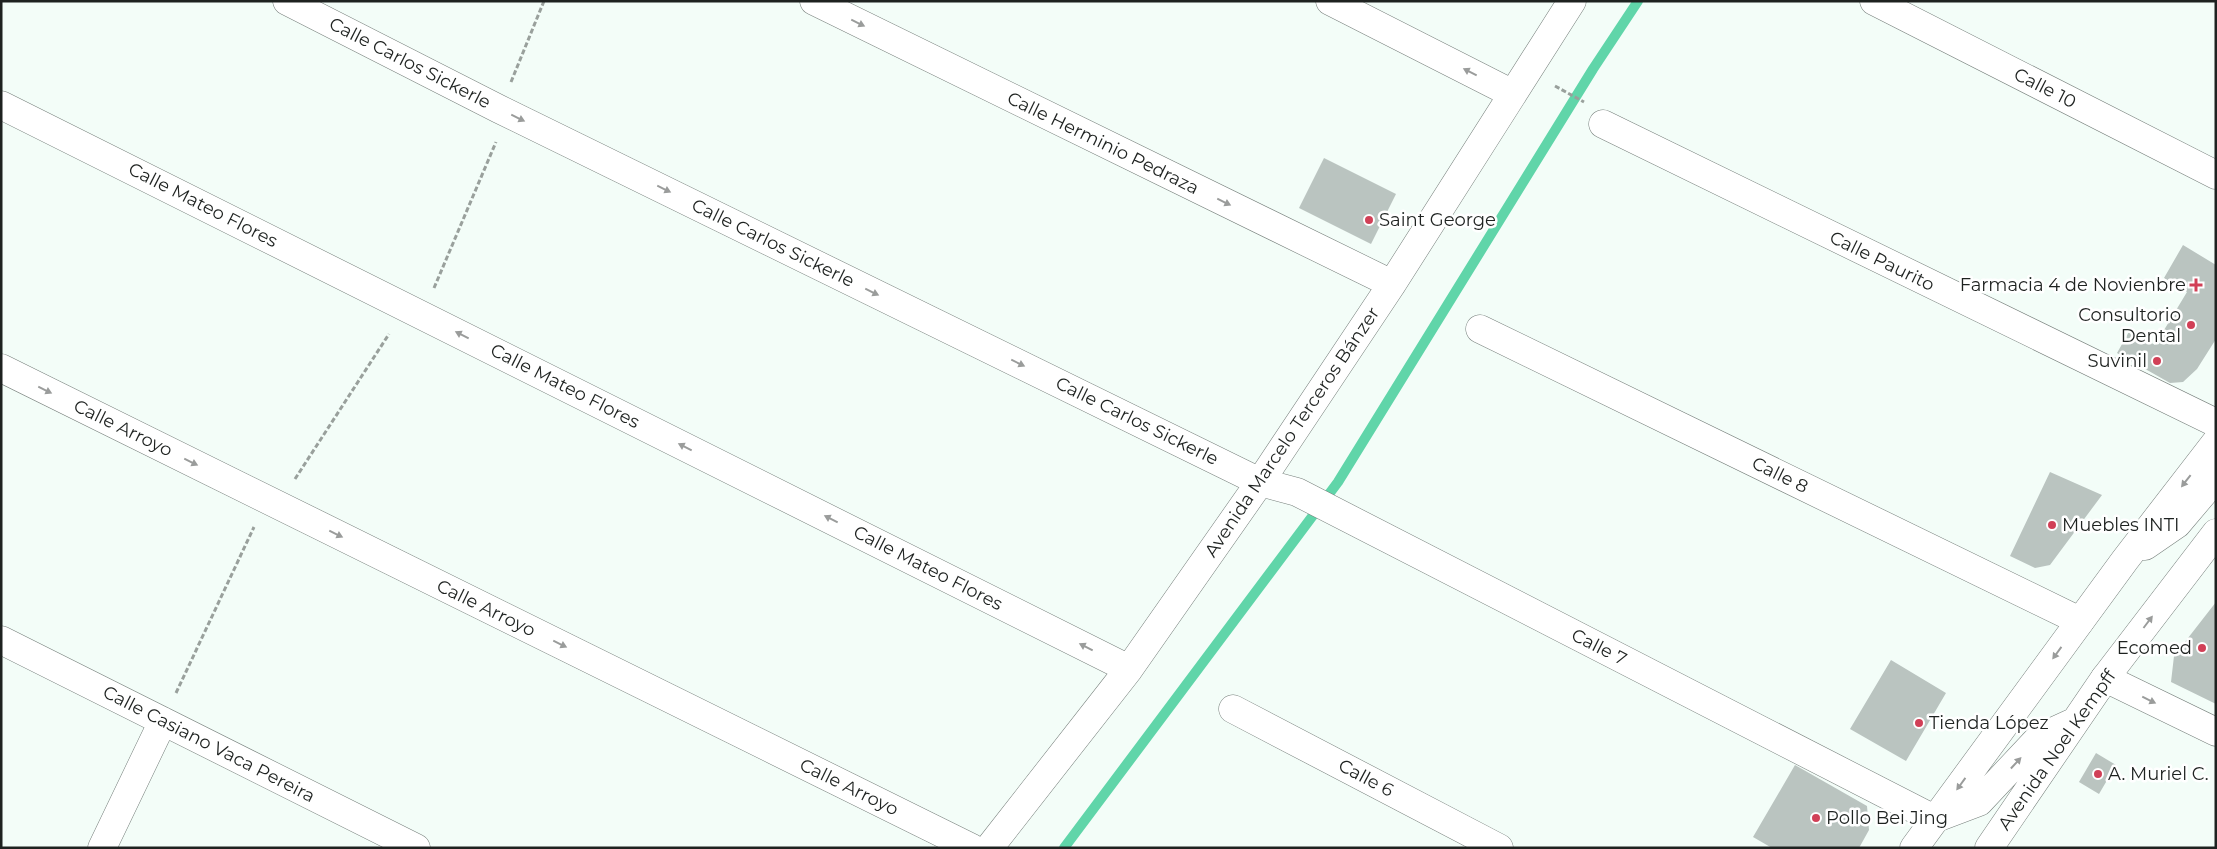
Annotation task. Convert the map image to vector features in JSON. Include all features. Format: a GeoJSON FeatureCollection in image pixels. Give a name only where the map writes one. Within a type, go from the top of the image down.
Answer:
{"type":"FeatureCollection","features":[{"type":"Feature","properties":{"kind":"street","name":"Calle Carlos Sickerle"},"geometry":{"type":"LineString","coordinates":[[287,1],[500,109],[1260,482]]}},
{"type":"Feature","properties":{"kind":"street","name":"Calle Herminio Pedraza"},"geometry":{"type":"LineString","coordinates":[[814,1],[1392,284]]}},
{"type":"Feature","properties":{"kind":"street"},"geometry":{"type":"LineString","coordinates":[[1330,1],[1513,94]]}},
{"type":"Feature","properties":{"kind":"street","name":"Avenida Marcelo Terceros Bánzer"},"geometry":{"type":"LineString","coordinates":[[989,848],[1129,668],[1260,482],[1392,284],[1572,1]]}},
{"type":"Feature","properties":{"kind":"street","name":"Calle 10"},"geometry":{"type":"LineString","coordinates":[[1874,1],[2216,175]]}},
{"type":"Feature","properties":{"kind":"street","name":"Calle Mateo Flores"},"geometry":{"type":"LineString","coordinates":[[1,104],[1129,668]]}},
{"type":"Feature","properties":{"kind":"street","name":"Calle Paurito"},"geometry":{"type":"LineString","coordinates":[[1597,115],[2216,423]]}},
{"type":"Feature","properties":{"kind":"street","name":"Calle 8"},"geometry":{"type":"LineString","coordinates":[[1480,328],[2080,621]]}},
{"type":"Feature","properties":{"kind":"street","name":"Calle Arroyo"},"geometry":{"type":"LineString","coordinates":[[1,368],[972,848]]}},
{"type":"Feature","properties":{"kind":"street"},"geometry":{"type":"LineString","coordinates":[[1914,848],[2125,560],[2216,442]]}},
{"type":"Feature","properties":{"kind":"street"},"geometry":{"type":"LineString","coordinates":[[2125,560],[2177,524],[2216,478]]}},
{"type":"Feature","properties":{"kind":"street","name":"Calle 7"},"geometry":{"type":"LineString","coordinates":[[1260,482],[1297,492],[1934,819]]}},
{"type":"Feature","properties":{"kind":"street","name":"Avenida Noel Kempff"},"geometry":{"type":"LineString","coordinates":[[1989,848],[2105,678],[2216,533]]}},
{"type":"Feature","properties":{"kind":"street","name":"Calle Casiano Vaca Pereira"},"geometry":{"type":"LineString","coordinates":[[1,640],[416,848]]}},
{"type":"Feature","properties":{"kind":"street"},"geometry":{"type":"LineString","coordinates":[[2105,678],[2216,732]]}},
{"type":"Feature","properties":{"kind":"street","name":"Calle 6"},"geometry":{"type":"LineString","coordinates":[[1233,709],[1499,848]]}},
{"type":"Feature","properties":{"kind":"street"},"geometry":{"type":"LineString","coordinates":[[102,848],[163,721]]}},
{"type":"Feature","properties":{"kind":"street"},"geometry":{"type":"LineString","coordinates":[[1934,819],[1979,802],[2039,738],[2074,722]]}},
{"type":"Feature","properties":{"kind":"street"},"geometry":{"type":"LineString","coordinates":[[1934,819],[1934,848]]}},
{"type":"Feature","properties":{"kind":"path"},"geometry":{"type":"LineString","coordinates":[[422,315],[499,134],[500,109],[544,1]]}},
{"type":"Feature","properties":{"kind":"path"},"geometry":{"type":"LineString","coordinates":[[1553,85],[1597,115]]}},
{"type":"Feature","properties":{"kind":"building"},"geometry":{"type":"Polygon","coordinates":[[[1324,158],[1396,194],[1371,244],[1299,208],[1324,158]]]}},
{"type":"Feature","properties":{"kind":"building"},"geometry":{"type":"Polygon","coordinates":[[[2183,245],[2216,265],[2216,339],[2197,369],[2183,382],[2170,383],[2117,353],[2130,330],[2155,345],[2187,292],[2164,278],[2183,245]]]}},
{"type":"Feature","properties":{"kind":"building","name":"Muebles INTI"},"geometry":{"type":"Polygon","coordinates":[[[2050,472],[2102,495],[2050,565],[2035,568],[2010,556],[2050,472]]]}},
{"type":"Feature","properties":{"kind":"building"},"geometry":{"type":"Polygon","coordinates":[[[2216,602],[2216,704],[2171,682],[2174,656],[2216,602]]]}},
{"type":"Feature","properties":{"kind":"building"},"geometry":{"type":"Polygon","coordinates":[[[1891,660],[1946,693],[1906,761],[1850,729],[1891,660]]]}},
{"type":"Feature","properties":{"kind":"building","name":"A. Muriel C."},"geometry":{"type":"Polygon","coordinates":[[[2096,753],[2116,765],[2099,794],[2079,782],[2096,753]]]}},
{"type":"Feature","properties":{"kind":"building","name":"Pollo Bei Jing"},"geometry":{"type":"Polygon","coordinates":[[[1795,765],[1867,806],[1869,830],[1859,848],[1772,848],[1753,837],[1795,765]]]}},
{"type":"Feature","properties":{"kind":"waterway"},"geometry":{"type":"LineString","coordinates":[[1064,848],[1338,482],[1593,69],[1638,1]]}},
{"type":"Feature","properties":{"kind":"place","name":"Saint George"},"geometry":{"type":"Point","coordinates":[1369,220]}},
{"type":"Feature","properties":{"kind":"place","name":"Farmacia 4 de Novienbre"},"geometry":{"type":"Point","coordinates":[2196,285]}},
{"type":"Feature","properties":{"kind":"place","name":"Consultorio Dental"},"geometry":{"type":"Point","coordinates":[2191,325]}},
{"type":"Feature","properties":{"kind":"place","name":"Suvinil"},"geometry":{"type":"Point","coordinates":[2157,361]}},
{"type":"Feature","properties":{"kind":"place","name":"Muebles INTI"},"geometry":{"type":"Point","coordinates":[2052,525]}},
{"type":"Feature","properties":{"kind":"place","name":"Ecomed"},"geometry":{"type":"Point","coordinates":[2202,648]}},
{"type":"Feature","properties":{"kind":"place","name":"Tienda López"},"geometry":{"type":"Point","coordinates":[1919,723]}},
{"type":"Feature","properties":{"kind":"place","name":"A. Muriel C."},"geometry":{"type":"Point","coordinates":[2098,774]}},
{"type":"Feature","properties":{"kind":"place","name":"Pollo Bei Jing"},"geometry":{"type":"Point","coordinates":[1816,818]}}]}
